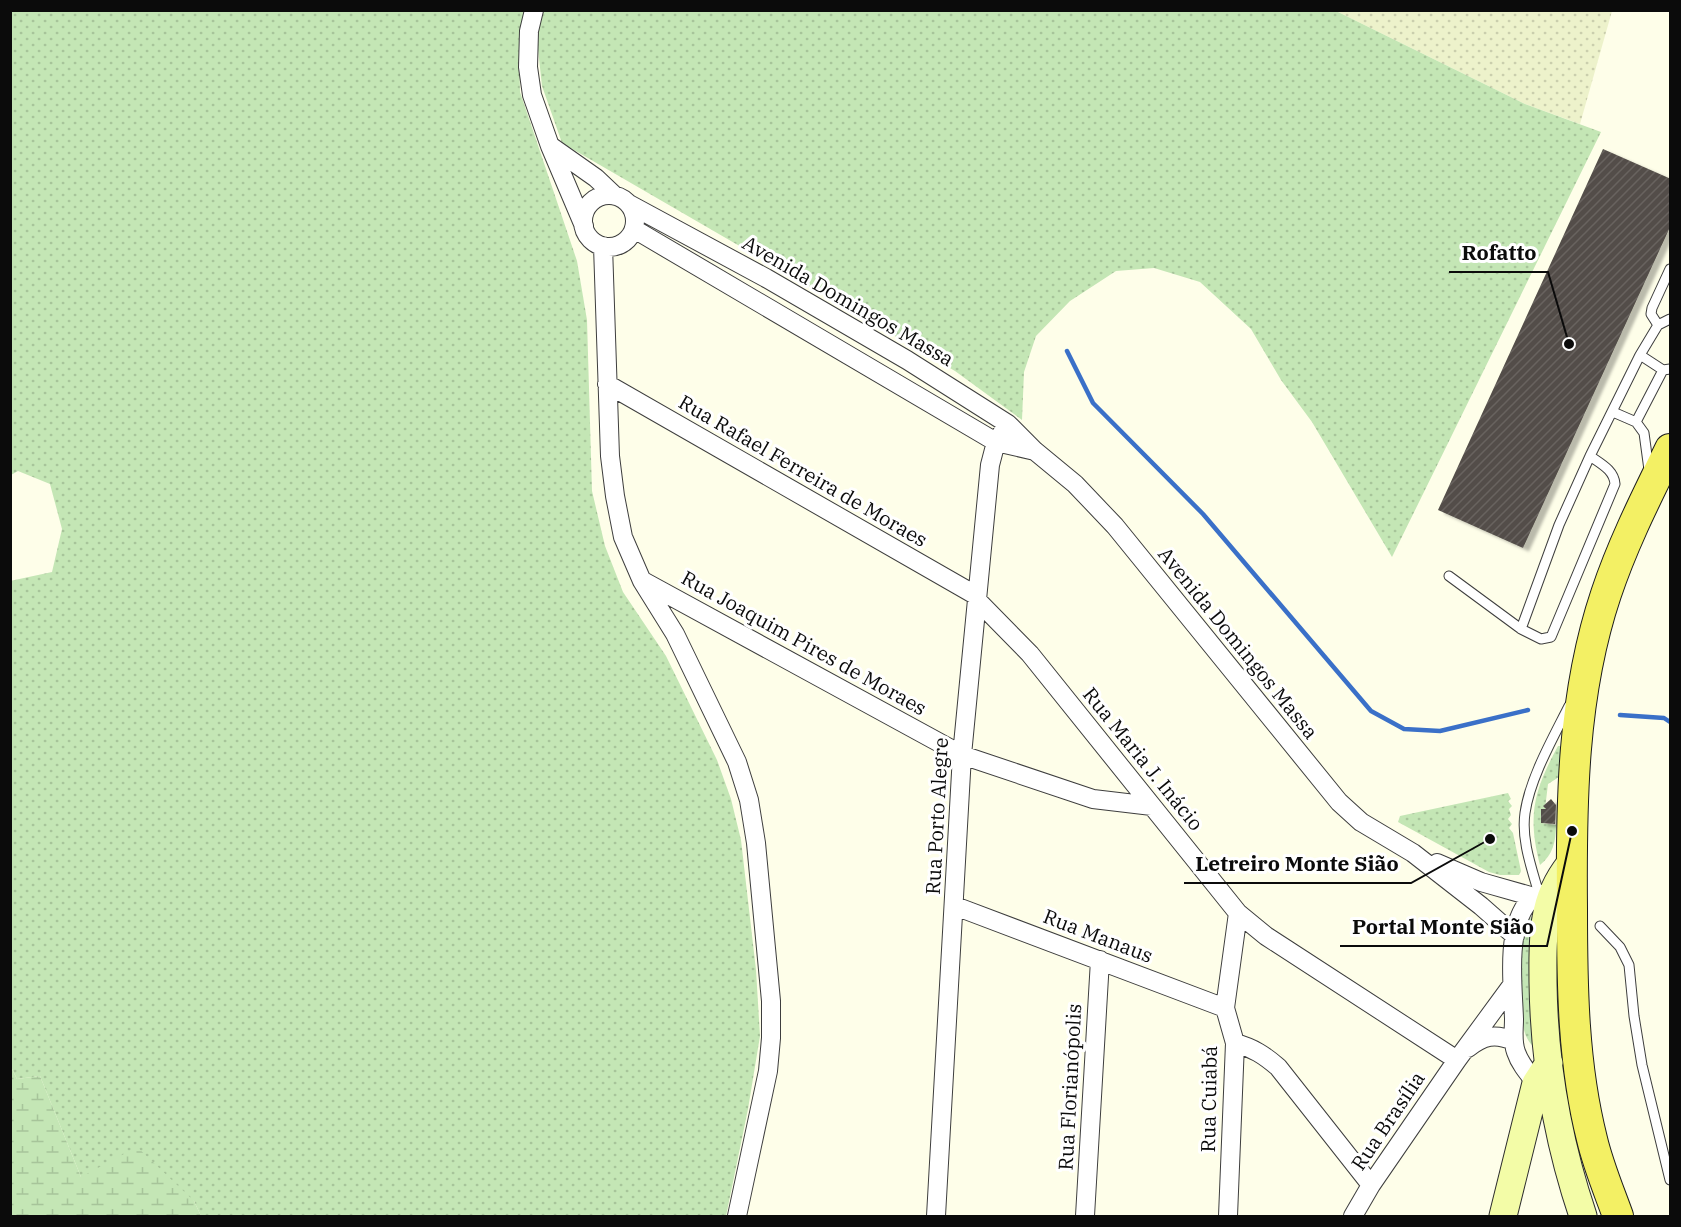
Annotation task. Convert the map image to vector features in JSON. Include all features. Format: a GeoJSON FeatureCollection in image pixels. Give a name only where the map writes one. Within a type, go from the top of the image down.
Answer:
{"type":"FeatureCollection","features":[{"type":"Feature","properties":{"kind":"main road"},"geometry":{"type":"LineString","coordinates":[[1618,1216],[1592,1140],[1578,1062],[1572,975],[1570,864],[1575,772],[1585,675],[1606,594],[1627,540],[1671,448]]}},
{"type":"Feature","properties":{"kind":"street"},"geometry":{"type":"LineString","coordinates":[[534,10],[529,31],[528,67],[532,95],[550,146],[587,235],[594,242],[603,246],[625,242],[634,230],[634,211],[622,200],[605,195],[595,199],[588,206],[584,216],[584,226]]}},
{"type":"Feature","properties":{"kind":"street","name":"Avenida Domingos Massa"},"geometry":{"type":"LineString","coordinates":[[550,146],[596,178],[622,200],[766,278],[907,360],[1008,424],[1035,451],[1075,484],[1115,526],[1339,802],[1360,822],[1413,853],[1481,882],[1542,894]]}},
{"type":"Feature","properties":{"kind":"street","name":"Avenida Domingos Massa"},"geometry":{"type":"LineString","coordinates":[[634,230],[996,442],[1035,451]]}},
{"type":"Feature","properties":{"kind":"street"},"geometry":{"type":"LineString","coordinates":[[603,246],[610,456],[623,537],[642,580],[675,634],[737,762],[749,800],[756,843],[771,1001],[771,1038],[768,1071],[737,1216]]}},
{"type":"Feature","properties":{"kind":"street","name":"Rua Rafael Ferreira de Moraes"},"geometry":{"type":"LineString","coordinates":[[607,384],[977,598]]}},
{"type":"Feature","properties":{"kind":"street","name":"Rua Porto Alegre"},"geometry":{"type":"LineString","coordinates":[[936,1216],[962,755],[990,465],[996,442],[1008,424]]}},
{"type":"Feature","properties":{"kind":"street","name":"Rua Joaquim Pires de Moraes"},"geometry":{"type":"LineString","coordinates":[[642,580],[962,755],[1094,799],[1152,806]]}},
{"type":"Feature","properties":{"kind":"street","name":"Rua Maria J. Inácio"},"geometry":{"type":"LineString","coordinates":[[977,598],[1030,654],[1238,912],[1266,936],[1460,1056]]}},
{"type":"Feature","properties":{"kind":"street","name":"Avenida Domingos Massa"},"geometry":{"type":"LineString","coordinates":[[1413,853],[1498,919],[1515,936]]}},
{"type":"Feature","properties":{"kind":"street"},"geometry":{"type":"LineString","coordinates":[[1542,1073],[1523,1066],[1513,1041],[1512,985],[1515,936],[1518,919],[1527,903],[1542,894],[1570,864]]}},
{"type":"Feature","properties":{"kind":"street"},"geometry":{"type":"LineString","coordinates":[[1503,1216],[1542,1073],[1543,947],[1546,915],[1542,894]]}},
{"type":"Feature","properties":{"kind":"street","name":"Rua Manaus"},"geometry":{"type":"LineString","coordinates":[[955,906],[1225,1008]]}},
{"type":"Feature","properties":{"kind":"street","name":"Rua Cuiabá"},"geometry":{"type":"LineString","coordinates":[[1228,1216],[1235,1043],[1225,1008],[1238,912]]}},
{"type":"Feature","properties":{"kind":"street","name":"Rua Florianópolis"},"geometry":{"type":"LineString","coordinates":[[1085,1216],[1100,960]]}},
{"type":"Feature","properties":{"kind":"street","name":"Rua Brasília"},"geometry":{"type":"LineString","coordinates":[[1353,1216],[1371,1185],[1512,985]]}},
{"type":"Feature","properties":{"kind":"street"},"geometry":{"type":"LineString","coordinates":[[1460,1056],[1485,1037],[1495,1036],[1513,1041]]}},
{"type":"Feature","properties":{"kind":"street"},"geometry":{"type":"LineString","coordinates":[[1235,1043],[1258,1052],[1278,1068],[1371,1185]]}},
{"type":"Feature","properties":{"kind":"street"},"geometry":{"type":"LineString","coordinates":[[1542,1073],[1560,1128],[1583,1216]]}},
{"type":"Feature","properties":{"kind":"lane"},"geometry":{"type":"LineString","coordinates":[[1658,325],[1651,314],[1652,308],[1671,269]]}},
{"type":"Feature","properties":{"kind":"lane"},"geometry":{"type":"LineString","coordinates":[[1521,628],[1559,525],[1590,456],[1640,355],[1658,325],[1671,319]]}},
{"type":"Feature","properties":{"kind":"lane"},"geometry":{"type":"LineString","coordinates":[[1636,422],[1667,370],[1640,355]]}},
{"type":"Feature","properties":{"kind":"lane"},"geometry":{"type":"LineString","coordinates":[[1613,412],[1636,422],[1644,433],[1651,488]]}},
{"type":"Feature","properties":{"kind":"lane"},"geometry":{"type":"LineString","coordinates":[[1449,576],[1521,628],[1541,639],[1547,639],[1553,634],[1615,484],[1610,471],[1590,456]]}},
{"type":"Feature","properties":{"kind":"lane"},"geometry":{"type":"LineString","coordinates":[[1542,894],[1526,840],[1525,814],[1531,789],[1554,735],[1585,675]]}},
{"type":"Feature","properties":{"kind":"lane"},"geometry":{"type":"LineString","coordinates":[[1600,926],[1620,947],[1629,964],[1642,1065],[1671,1180]]}},
{"type":"Feature","properties":{"kind":"green space"},"geometry":{"type":"Polygon","coordinates":[[[542,10],[1336,11],[1525,104],[1601,132],[1392,557],[1312,422],[1281,380],[1251,329],[1200,282],[1154,268],[1116,271],[1070,301],[1036,336],[1024,372],[1022,420],[955,371],[562,143],[542,86],[537,40],[542,10]]]}},
{"type":"Feature","properties":{"kind":"green space"},"geometry":{"type":"Polygon","coordinates":[[[11,11],[524,11],[519,49],[520,92],[577,261],[587,320],[592,491],[605,546],[623,592],[666,656],[717,760],[731,799],[741,840],[756,970],[760,1036],[726,1216],[201,1216],[194,1201],[81,1177],[40,1076],[17,1079],[11,1067],[10,581],[52,572],[62,529],[50,484],[18,471],[11,475],[11,11]]]}},
{"type":"Feature","properties":{"kind":"green space"},"geometry":{"type":"Polygon","coordinates":[[[1336,11],[1612,11],[1580,124],[1525,104],[1336,11]]]}},
{"type":"Feature","properties":{"kind":"green space"},"geometry":{"type":"Polygon","coordinates":[[[1558,746],[1562,746],[1559,777],[1548,784],[1545,809],[1541,809],[1541,823],[1556,825],[1555,837],[1551,852],[1540,865],[1534,832],[1535,803],[1543,776],[1558,746]]]}},
{"type":"Feature","properties":{"kind":"green space"},"geometry":{"type":"Polygon","coordinates":[[[1508,793],[1511,799],[1508,801],[1512,806],[1509,809],[1511,815],[1508,819],[1512,824],[1509,828],[1513,833],[1521,871],[1519,875],[1500,875],[1489,872],[1398,822],[1400,816],[1508,793]]]}},
{"type":"Feature","properties":{"kind":"green space"},"geometry":{"type":"Polygon","coordinates":[[[1535,913],[1536,1049],[1528,1041],[1524,1030],[1520,978],[1522,936],[1526,924],[1535,913]]]}},
{"type":"Feature","properties":{"kind":"green space"},"geometry":{"type":"Polygon","coordinates":[[[11,1067],[17,1079],[40,1076],[81,1177],[137,1147],[194,1201],[201,1216],[11,1216],[11,1067]]]}},
{"type":"Feature","properties":{"kind":"building"},"geometry":{"type":"Polygon","coordinates":[[[1603,149],[1671,179],[1671,225],[1523,548],[1438,510],[1603,149]]]}},
{"type":"Feature","properties":{"kind":"building"},"geometry":{"type":"Polygon","coordinates":[[[1551,799],[1556,805],[1555,824],[1541,823],[1541,809],[1546,809],[1543,806],[1551,799]]]}},
{"type":"Feature","properties":{"kind":"waterway"},"geometry":{"type":"LineString","coordinates":[[1067,351],[1093,403],[1203,514],[1371,711],[1404,729],[1440,731],[1528,710]]}},
{"type":"Feature","properties":{"kind":"waterway"},"geometry":{"type":"LineString","coordinates":[[1620,715],[1664,718],[1670,722]]}},
{"type":"Feature","properties":{"kind":"place","name":"Rofatto"},"geometry":{"type":"Point","coordinates":[1569,344]}},
{"type":"Feature","properties":{"kind":"place","name":"Portal Monte Sião"},"geometry":{"type":"Point","coordinates":[1572,831]}},
{"type":"Feature","properties":{"kind":"place","name":"Letreiro Monte Sião"},"geometry":{"type":"Point","coordinates":[1490,839]}}]}
